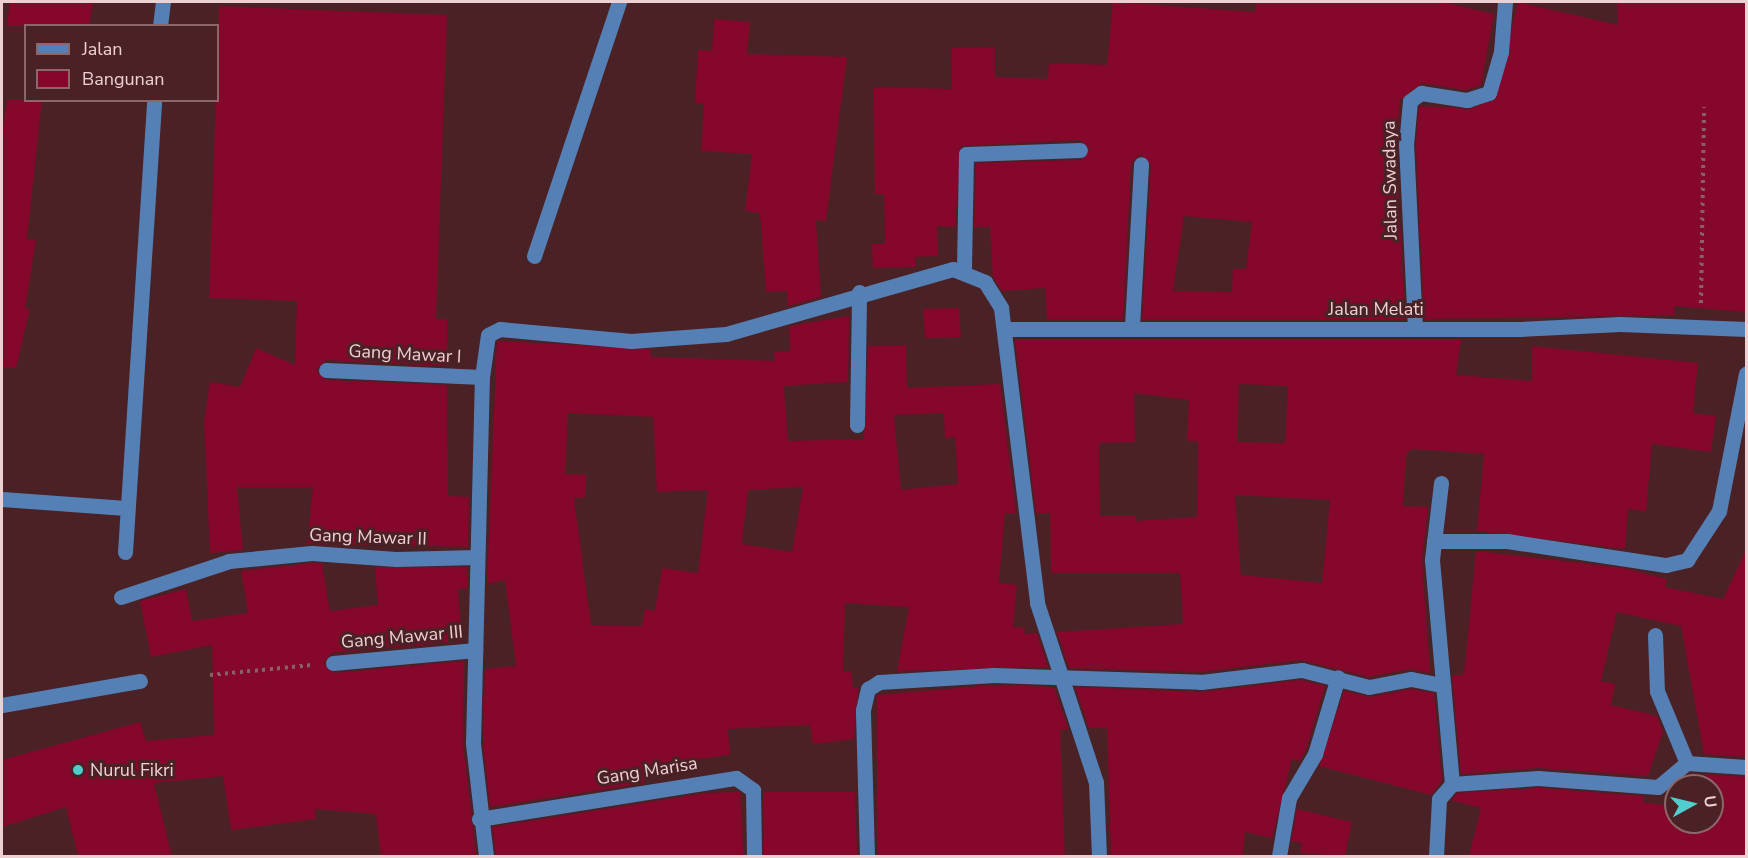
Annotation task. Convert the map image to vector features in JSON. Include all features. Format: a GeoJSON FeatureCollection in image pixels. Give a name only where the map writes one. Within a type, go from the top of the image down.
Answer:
{"type":"FeatureCollection","features":[{"type":"Feature","properties":{"kind":"street"},"geometry":{"type":"LineString","coordinates":[[160,24],[163,2]]}},
{"type":"Feature","properties":{"kind":"street"},"geometry":{"type":"LineString","coordinates":[[534,256],[619,2]]}},
{"type":"Feature","properties":{"kind":"street","name":"Jalan Swadaya"},"geometry":{"type":"LineString","coordinates":[[1415,328],[1406,145],[1410,101],[1421,93],[1467,100],[1489,93],[1501,52],[1505,2]]}},
{"type":"Feature","properties":{"kind":"street"},"geometry":{"type":"LineString","coordinates":[[125,552],[126,508],[154,102]]}},
{"type":"Feature","properties":{"kind":"street"},"geometry":{"type":"LineString","coordinates":[[964,269],[966,154],[1080,150]]}},
{"type":"Feature","properties":{"kind":"street"},"geometry":{"type":"LineString","coordinates":[[1132,326],[1141,164]]}},
{"type":"Feature","properties":{"kind":"street"},"geometry":{"type":"LineString","coordinates":[[486,856],[479,819],[472,743],[484,341],[497,330],[631,340],[700,338],[760,325],[859,292],[964,269],[990,288],[1005,329],[1037,603],[1057,676],[1096,782],[1099,856]]}},
{"type":"Feature","properties":{"kind":"street"},"geometry":{"type":"LineString","coordinates":[[856,425],[859,292]]}},
{"type":"Feature","properties":{"kind":"street","name":"Jalan Melati"},"geometry":{"type":"LineString","coordinates":[[1005,329],[1132,326],[1415,328],[1701,325],[1746,329]]}},
{"type":"Feature","properties":{"kind":"street","name":"Gang Mawar I"},"geometry":{"type":"LineString","coordinates":[[326,370],[482,377]]}},
{"type":"Feature","properties":{"kind":"street"},"geometry":{"type":"LineString","coordinates":[[1434,541],[1507,541],[1666,565],[1687,560],[1719,511],[1746,374]]}},
{"type":"Feature","properties":{"kind":"street"},"geometry":{"type":"LineString","coordinates":[[1441,483],[1434,541],[1452,784]]}},
{"type":"Feature","properties":{"kind":"street"},"geometry":{"type":"LineString","coordinates":[[2,499],[126,508]]}},
{"type":"Feature","properties":{"kind":"street","name":"Gang Mawar II"},"geometry":{"type":"LineString","coordinates":[[121,597],[229,561],[312,553],[408,559],[477,557]]}},
{"type":"Feature","properties":{"kind":"street"},"geometry":{"type":"LineString","coordinates":[[1655,635],[1657,691],[1691,763]]}},
{"type":"Feature","properties":{"kind":"street","name":"Gang Mawar III"},"geometry":{"type":"LineString","coordinates":[[333,663],[475,650]]}},
{"type":"Feature","properties":{"kind":"street"},"geometry":{"type":"LineString","coordinates":[[867,856],[863,710],[868,689],[895,679],[1057,676],[1201,682],[1302,670],[1338,677],[1369,687],[1412,680],[1443,686]]}},
{"type":"Feature","properties":{"kind":"street"},"geometry":{"type":"LineString","coordinates":[[1279,856],[1288,798],[1315,754],[1338,677]]}},
{"type":"Feature","properties":{"kind":"street"},"geometry":{"type":"LineString","coordinates":[[2,705],[140,681]]}},
{"type":"Feature","properties":{"kind":"street"},"geometry":{"type":"LineString","coordinates":[[1436,856],[1439,799],[1452,784],[1538,778],[1658,786],[1691,763],[1746,767]]}},
{"type":"Feature","properties":{"kind":"street","name":"Gang Marisa"},"geometry":{"type":"LineString","coordinates":[[479,819],[736,777],[753,790],[754,856]]}},
{"type":"Feature","properties":{"kind":"path"},"geometry":{"type":"LineString","coordinates":[[1701,325],[1704,107]]}},
{"type":"Feature","properties":{"kind":"path"},"geometry":{"type":"LineString","coordinates":[[210,675],[333,663]]}},
{"type":"Feature","properties":{"kind":"building"},"geometry":{"type":"Polygon","coordinates":[[[10,2],[93,2],[89,24],[7,26],[10,2]]]}},
{"type":"Feature","properties":{"kind":"building"},"geometry":{"type":"Polygon","coordinates":[[[1113,2],[1255,12],[1256,2],[1443,2],[1494,14],[1481,85],[1466,90],[1422,83],[1400,100],[1396,145],[1405,319],[1142,319],[1151,165],[1141,154],[1131,163],[1123,319],[1047,319],[1045,288],[1002,291],[993,277],[990,227],[974,227],[976,163],[1081,160],[1090,149],[1080,140],[961,146],[955,227],[937,226],[938,256],[915,257],[916,267],[873,268],[872,244],[885,244],[884,194],[875,194],[873,87],[952,89],[951,48],[995,47],[995,77],[1048,79],[1049,63],[1107,65],[1113,2]],[[1184,216],[1173,291],[1232,292],[1233,269],[1246,269],[1252,222],[1184,216]]]}},
{"type":"Feature","properties":{"kind":"building"},"geometry":{"type":"Polygon","coordinates":[[[1518,2],[1618,25],[1617,2],[1746,2],[1746,312],[1674,306],[1675,315],[1424,319],[1416,145],[1419,106],[1469,109],[1496,99],[1518,2]]]}},
{"type":"Feature","properties":{"kind":"building"},"geometry":{"type":"Polygon","coordinates":[[[219,6],[447,15],[436,319],[447,319],[447,366],[326,360],[316,370],[326,380],[447,385],[448,496],[469,497],[468,547],[307,544],[313,487],[237,487],[243,550],[210,553],[204,422],[210,382],[240,387],[256,348],[295,365],[297,301],[209,298],[216,102],[219,102],[219,6]]]}},
{"type":"Feature","properties":{"kind":"building"},"geometry":{"type":"Polygon","coordinates":[[[714,19],[750,22],[747,54],[847,57],[826,221],[816,220],[821,297],[788,306],[787,291],[766,292],[760,213],[745,211],[752,154],[701,151],[704,104],[695,103],[698,50],[712,51],[714,19]]]}},
{"type":"Feature","properties":{"kind":"building"},"geometry":{"type":"Polygon","coordinates":[[[7,100],[42,102],[27,239],[36,240],[25,309],[30,309],[16,368],[2,367],[2,137],[7,100]]]}},
{"type":"Feature","properties":{"kind":"building"},"geometry":{"type":"Polygon","coordinates":[[[959,308],[961,337],[925,338],[923,309],[959,308]]]}},
{"type":"Feature","properties":{"kind":"building"},"geometry":{"type":"Polygon","coordinates":[[[849,316],[848,382],[784,386],[788,441],[864,439],[868,346],[906,345],[907,388],[1000,384],[1016,513],[1005,513],[999,583],[1017,585],[1013,627],[1025,628],[1024,634],[1037,633],[1048,667],[897,671],[909,607],[845,603],[843,672],[851,671],[853,688],[858,688],[854,739],[813,744],[810,725],[728,729],[730,755],[643,766],[644,783],[490,807],[483,743],[485,669],[516,666],[505,580],[487,584],[497,341],[650,349],[651,357],[775,361],[774,352],[790,351],[789,326],[849,316]],[[568,413],[565,474],[586,475],[585,498],[574,498],[591,625],[642,626],[645,609],[655,611],[662,568],[698,573],[708,490],[657,492],[653,417],[568,413]],[[944,413],[894,415],[901,490],[958,484],[955,437],[945,438],[944,413]],[[803,487],[748,490],[742,544],[792,552],[803,487]]]}},
{"type":"Feature","properties":{"kind":"building"},"geometry":{"type":"Polygon","coordinates":[[[1015,339],[1461,339],[1456,375],[1532,381],[1532,346],[1698,363],[1693,413],[1716,416],[1711,452],[1652,444],[1646,511],[1628,509],[1625,549],[1477,531],[1484,454],[1411,449],[1406,455],[1403,506],[1428,507],[1422,561],[1430,673],[1410,669],[1369,677],[1301,660],[1201,672],[1069,668],[1057,632],[1183,624],[1180,573],[1051,573],[1050,513],[1036,513],[1015,339]],[[1239,384],[1237,442],[1285,443],[1288,386],[1239,384]],[[1134,393],[1135,442],[1099,443],[1100,516],[1136,516],[1136,521],[1197,517],[1198,441],[1187,441],[1189,400],[1134,393]],[[1235,495],[1241,575],[1322,583],[1330,500],[1235,495]]]}},
{"type":"Feature","properties":{"kind":"building"},"geometry":{"type":"Polygon","coordinates":[[[1746,550],[1746,757],[1704,754],[1681,626],[1617,612],[1601,681],[1615,684],[1611,705],[1657,716],[1663,732],[1648,776],[1539,768],[1461,774],[1452,675],[1464,675],[1476,551],[1623,568],[1667,579],[1665,587],[1723,599],[1746,550]]]}},
{"type":"Feature","properties":{"kind":"building"},"geometry":{"type":"Polygon","coordinates":[[[322,563],[330,611],[378,605],[375,567],[468,567],[467,588],[458,589],[462,641],[332,653],[323,663],[334,673],[464,661],[463,744],[476,856],[381,856],[376,814],[315,809],[316,819],[231,830],[223,776],[154,783],[172,856],[78,856],[66,807],[2,827],[2,760],[140,722],[146,741],[214,735],[212,645],[151,657],[140,601],[186,589],[192,621],[248,613],[241,571],[322,563]]]}},
{"type":"Feature","properties":{"kind":"building"},"geometry":{"type":"Polygon","coordinates":[[[1301,680],[1325,686],[1306,750],[1300,761],[1292,759],[1272,838],[1245,832],[1243,856],[1111,856],[1107,728],[1089,728],[1075,687],[1201,692],[1301,680]]]}},
{"type":"Feature","properties":{"kind":"building"},"geometry":{"type":"Polygon","coordinates":[[[994,685],[1054,687],[1068,729],[1060,730],[1065,856],[877,856],[877,695],[994,685]]]}},
{"type":"Feature","properties":{"kind":"building"},"geometry":{"type":"Polygon","coordinates":[[[1411,689],[1434,693],[1442,781],[1431,795],[1319,766],[1344,691],[1370,697],[1411,689]]]}},
{"type":"Feature","properties":{"kind":"building"},"geometry":{"type":"Polygon","coordinates":[[[1724,775],[1746,777],[1746,856],[1469,856],[1481,808],[1451,800],[1457,793],[1538,788],[1644,796],[1643,802],[1664,805],[1664,834],[1724,834],[1724,775]]]}},
{"type":"Feature","properties":{"kind":"building"},"geometry":{"type":"Polygon","coordinates":[[[740,792],[744,856],[496,856],[492,827],[706,793],[740,792]]]}},
{"type":"Feature","properties":{"kind":"building"},"geometry":{"type":"Polygon","coordinates":[[[763,792],[855,792],[857,856],[764,856],[763,792]]]}},
{"type":"Feature","properties":{"kind":"building"},"geometry":{"type":"Polygon","coordinates":[[[1297,809],[1352,822],[1345,856],[1300,853],[1302,843],[1291,841],[1297,809]]]}},
{"type":"Feature","properties":{"kind":"place","name":"Nurul Fikri"},"geometry":{"type":"Point","coordinates":[78,770]}}]}
